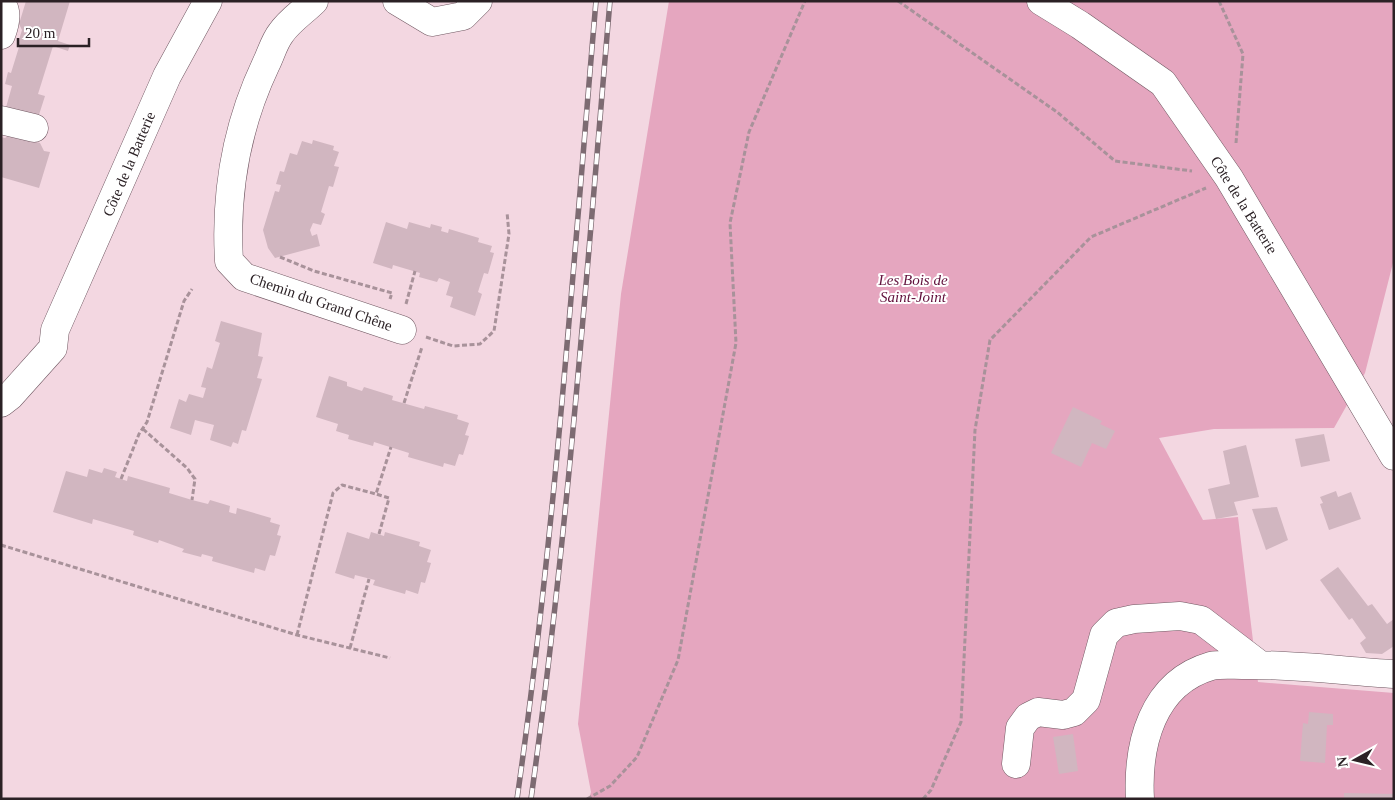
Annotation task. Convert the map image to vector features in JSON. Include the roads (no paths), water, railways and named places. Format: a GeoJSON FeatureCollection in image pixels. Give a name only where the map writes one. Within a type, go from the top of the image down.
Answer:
{"type":"FeatureCollection","features":[{"type":"Feature","properties":{"kind":"main road","name":"Côte de la Batterie"},"geometry":{"type":"LineString","coordinates":[[1,403],[10,396],[53,348],[55,330],[167,76],[208,1]]}},
{"type":"Feature","properties":{"kind":"main road","name":"Chemin du Grand Chêne"},"geometry":{"type":"LineString","coordinates":[[314,1],[281,32],[261,75],[242,124],[232,178],[228,220],[229,261],[244,277],[409,332]]}},
{"type":"Feature","properties":{"kind":"main road"},"geometry":{"type":"LineString","coordinates":[[396,1],[432,22],[463,16],[478,1]]}},
{"type":"Feature","properties":{"kind":"main road","name":"Côte de la Batterie"},"geometry":{"type":"LineString","coordinates":[[1041,1],[1080,25],[1163,83],[1229,178],[1394,456]]}},
{"type":"Feature","properties":{"kind":"main road"},"geometry":{"type":"LineString","coordinates":[[1,4],[5,8],[5,23],[1,35]]}},
{"type":"Feature","properties":{"kind":"main road"},"geometry":{"type":"LineString","coordinates":[[1,120],[34,128]]}},
{"type":"Feature","properties":{"kind":"main road"},"geometry":{"type":"LineString","coordinates":[[1,379],[38,338],[55,330]]}},
{"type":"Feature","properties":{"kind":"main road"},"geometry":{"type":"LineString","coordinates":[[1016,764],[1020,728],[1028,717],[1038,712],[1063,715],[1074,712],[1086,700],[1104,635],[1116,623],[1134,619],[1180,616],[1201,620],[1260,665]]}},
{"type":"Feature","properties":{"kind":"main road"},"geometry":{"type":"LineString","coordinates":[[1140,799],[1139,773],[1148,726],[1168,693],[1193,674],[1212,666],[1260,665],[1394,674]]}},
{"type":"Feature","properties":{"kind":"railway"},"geometry":{"type":"LineString","coordinates":[[517,799],[553,500],[596,1]]}},
{"type":"Feature","properties":{"kind":"railway"},"geometry":{"type":"LineString","coordinates":[[531,799],[556,600],[566,500],[610,1]]}},
{"type":"Feature","properties":{"kind":"park label","name":"Les Bois de Saint-Joint"},"geometry":{"type":"Point","coordinates":[913,288]}}]}
